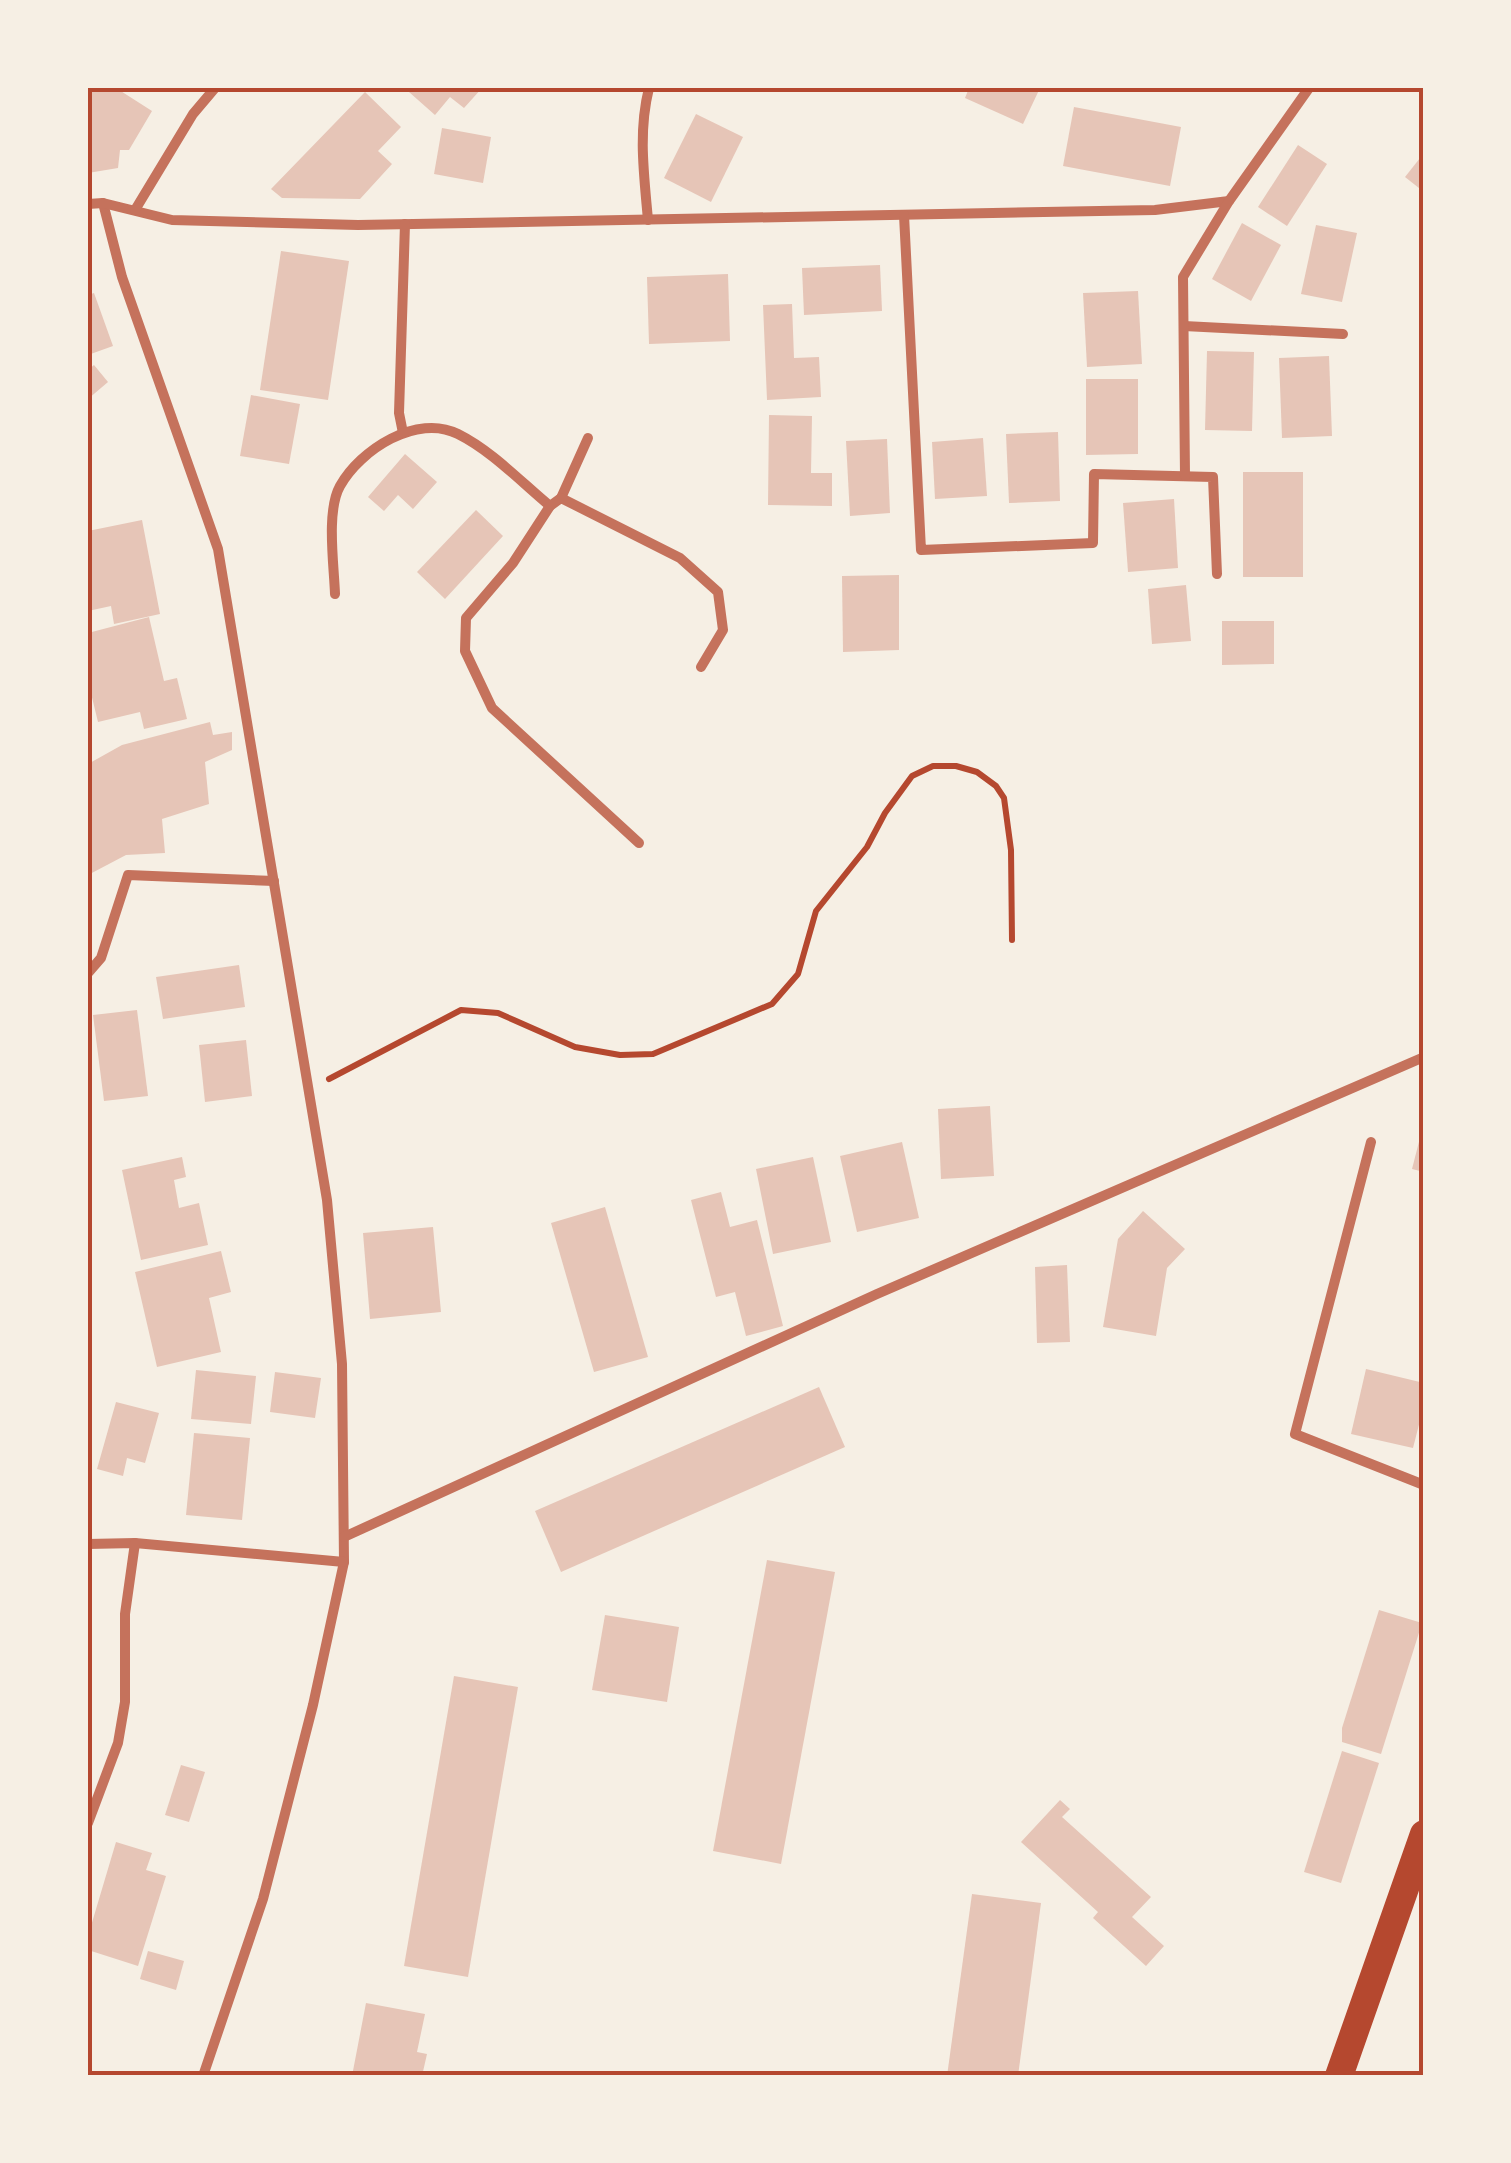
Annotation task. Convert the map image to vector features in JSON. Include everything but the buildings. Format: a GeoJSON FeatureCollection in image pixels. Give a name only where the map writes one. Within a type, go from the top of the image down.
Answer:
{"type":"FeatureCollection","features":[{"type":"Feature","properties":{"kind":"highway"},"geometry":{"type":"LineString","coordinates":[[1339,2076],[1422,1843]]}},
{"type":"Feature","properties":{"kind":"street"},"geometry":{"type":"LineString","coordinates":[[135,210],[193,114],[215,88]]}},
{"type":"Feature","properties":{"kind":"street"},"geometry":{"type":"LineString","coordinates":[[648,220],[641,148],[649,88]]}},
{"type":"Feature","properties":{"kind":"street"},"geometry":{"type":"LineString","coordinates":[[1185,476],[1182,277],[1228,201],[1310,88]]}},
{"type":"Feature","properties":{"kind":"street"},"geometry":{"type":"LineString","coordinates":[[88,204],[103,203],[172,220],[405,224],[1155,210],[1228,201]]}},
{"type":"Feature","properties":{"kind":"street"},"geometry":{"type":"LineString","coordinates":[[103,203],[122,277],[218,548],[327,1200],[342,1364],[344,1562],[313,1705],[263,1900],[203,2076]]}},
{"type":"Feature","properties":{"kind":"street"},"geometry":{"type":"LineString","coordinates":[[904,214],[921,550],[1093,543],[1094,474],[1213,477],[1217,574]]}},
{"type":"Feature","properties":{"kind":"street"},"geometry":{"type":"LineString","coordinates":[[403,433],[399,378],[405,224]]}},
{"type":"Feature","properties":{"kind":"street"},"geometry":{"type":"LineString","coordinates":[[1184,326],[1343,334]]}},
{"type":"Feature","properties":{"kind":"street"},"geometry":{"type":"LineString","coordinates":[[335,594],[333,524],[339,488],[365,457],[403,433],[430,429],[454,432],[484,450],[550,506]]}},
{"type":"Feature","properties":{"kind":"street"},"geometry":{"type":"LineString","coordinates":[[588,438],[561,498],[550,506],[513,563],[466,618],[465,651],[492,708],[640,843]]}},
{"type":"Feature","properties":{"kind":"street"},"geometry":{"type":"LineString","coordinates":[[561,498],[680,558],[718,592],[723,630],[702,667]]}},
{"type":"Feature","properties":{"kind":"street"},"geometry":{"type":"LineString","coordinates":[[88,973],[101,958],[128,875],[274,881]]}},
{"type":"Feature","properties":{"kind":"street"},"geometry":{"type":"LineString","coordinates":[[344,1537],[877,1294],[1424,1057]]}},
{"type":"Feature","properties":{"kind":"street"},"geometry":{"type":"LineString","coordinates":[[1371,1142],[1295,1434],[1424,1485]]}},
{"type":"Feature","properties":{"kind":"street"},"geometry":{"type":"LineString","coordinates":[[88,1544],[135,1543],[344,1562]]}},
{"type":"Feature","properties":{"kind":"street"},"geometry":{"type":"LineString","coordinates":[[88,1823],[118,1743],[125,1702],[125,1614],[135,1543]]}},
{"type":"Feature","properties":{"kind":"path"},"geometry":{"type":"LineString","coordinates":[[309,1090],[461,1010],[498,1014],[575,1046],[620,1055],[653,1054],[772,1004],[798,974],[816,912],[867,847],[912,776],[933,766],[956,766],[977,772],[996,786],[1004,798],[1011,850],[1012,940]]}}]}
